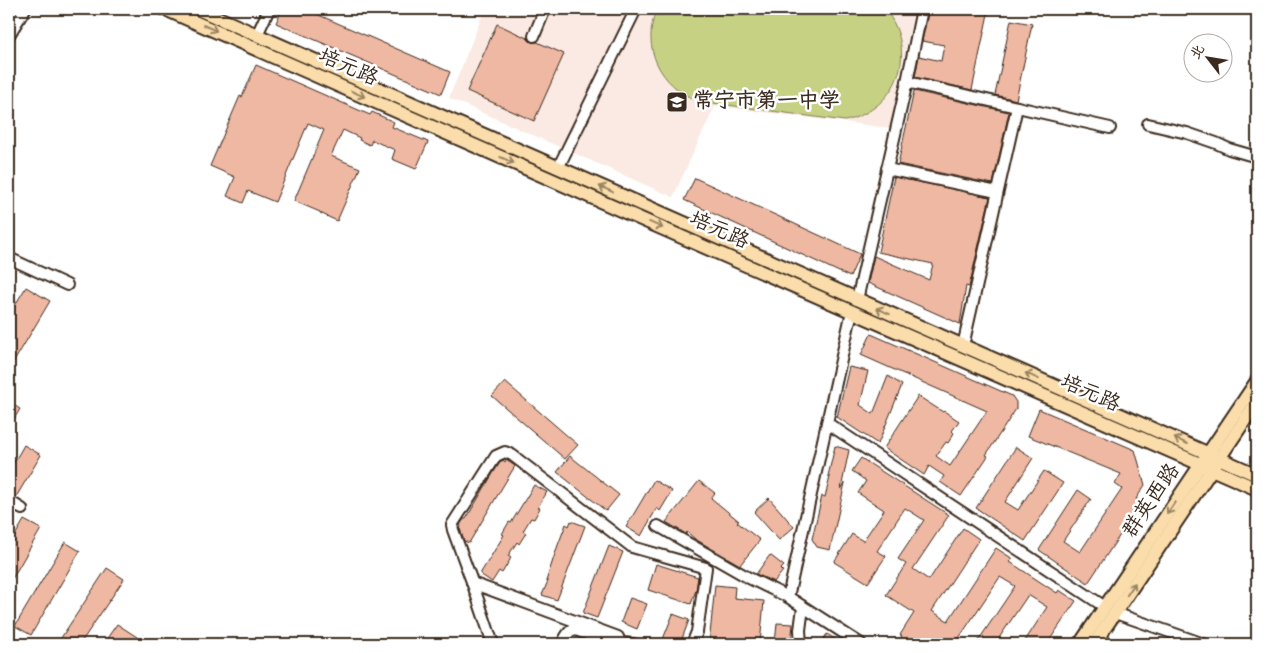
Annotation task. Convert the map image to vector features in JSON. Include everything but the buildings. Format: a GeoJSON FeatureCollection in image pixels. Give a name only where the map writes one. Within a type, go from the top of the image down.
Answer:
{"type":"FeatureCollection","features":[{"type":"Feature","properties":{"kind":"main road","name":"培元路"},"geometry":{"type":"LineString","coordinates":[[165,9],[855,305],[962,346],[1257,475]]}},
{"type":"Feature","properties":{"kind":"main road","name":"培元路"},"geometry":{"type":"LineString","coordinates":[[198,9],[558,168],[1257,489]]}},
{"type":"Feature","properties":{"kind":"main road","name":"群英西路"},"geometry":{"type":"LineString","coordinates":[[1214,456],[1257,381]]}},
{"type":"Feature","properties":{"kind":"main road","name":"群英西路"},"geometry":{"type":"LineString","coordinates":[[1080,644],[1110,610],[1206,467],[1257,402]]}},
{"type":"Feature","properties":{"kind":"main road","name":"群英西路"},"geometry":{"type":"LineString","coordinates":[[1094,644],[1110,610]]}},
{"type":"Feature","properties":{"kind":"street"},"geometry":{"type":"LineString","coordinates":[[9,35],[24,9]]}},
{"type":"Feature","properties":{"kind":"street"},"geometry":{"type":"LineString","coordinates":[[257,35],[269,9]]}},
{"type":"Feature","properties":{"kind":"street"},"geometry":{"type":"LineString","coordinates":[[534,36],[545,9]]}},
{"type":"Feature","properties":{"kind":"street"},"geometry":{"type":"LineString","coordinates":[[558,168],[635,11],[623,9]]}},
{"type":"Feature","properties":{"kind":"street"},"geometry":{"type":"LineString","coordinates":[[788,597],[907,82],[922,9]]}},
{"type":"Feature","properties":{"kind":"street"},"geometry":{"type":"LineString","coordinates":[[907,82],[1110,128]]}},
{"type":"Feature","properties":{"kind":"street"},"geometry":{"type":"LineString","coordinates":[[962,346],[1017,107]]}},
{"type":"Feature","properties":{"kind":"street"},"geometry":{"type":"LineString","coordinates":[[1148,124],[1187,133],[1229,149],[1257,157]]}},
{"type":"Feature","properties":{"kind":"street"},"geometry":{"type":"LineString","coordinates":[[887,169],[997,192]]}},
{"type":"Feature","properties":{"kind":"street"},"geometry":{"type":"LineString","coordinates":[[9,258],[67,285]]}},
{"type":"Feature","properties":{"kind":"street"},"geometry":{"type":"LineString","coordinates":[[827,423],[1110,610],[1204,644]]}},
{"type":"Feature","properties":{"kind":"street"},"geometry":{"type":"LineString","coordinates":[[493,644],[452,525],[496,456],[506,452],[632,547],[706,568],[697,632],[692,644]]}},
{"type":"Feature","properties":{"kind":"street"},"geometry":{"type":"LineString","coordinates":[[9,501],[22,509]]}},
{"type":"Feature","properties":{"kind":"street"},"geometry":{"type":"LineString","coordinates":[[658,526],[749,578],[788,597],[861,644]]}},
{"type":"Feature","properties":{"kind":"street"},"geometry":{"type":"LineString","coordinates":[[472,583],[618,637],[618,642]]}},
{"type":"Feature","properties":{"kind":"street"},"geometry":{"type":"LineString","coordinates":[[801,644],[800,630],[803,607]]}},
{"type":"Feature","properties":{"kind":"street"},"geometry":{"type":"LineString","coordinates":[[562,644],[567,634],[573,629],[610,642],[633,644]]}},
{"type":"Feature","properties":{"kind":"shaded area","name":"常宁市第一中学"},"geometry":{"type":"Polygon","coordinates":[[[485,9],[914,9],[890,128],[715,106],[673,197],[449,98],[485,9]]]}},
{"type":"Feature","properties":{"kind":"green space"},"geometry":{"type":"Polygon","coordinates":[[[657,9],[885,9],[895,26],[901,43],[898,77],[890,91],[878,104],[863,114],[845,121],[698,101],[673,86],[657,64],[652,51],[651,37],[652,23],[657,9]]]}},
{"type":"Feature","properties":{"kind":"place","name":"常宁市第一中学"},"geometry":{"type":"Point","coordinates":[677,102]}}]}
